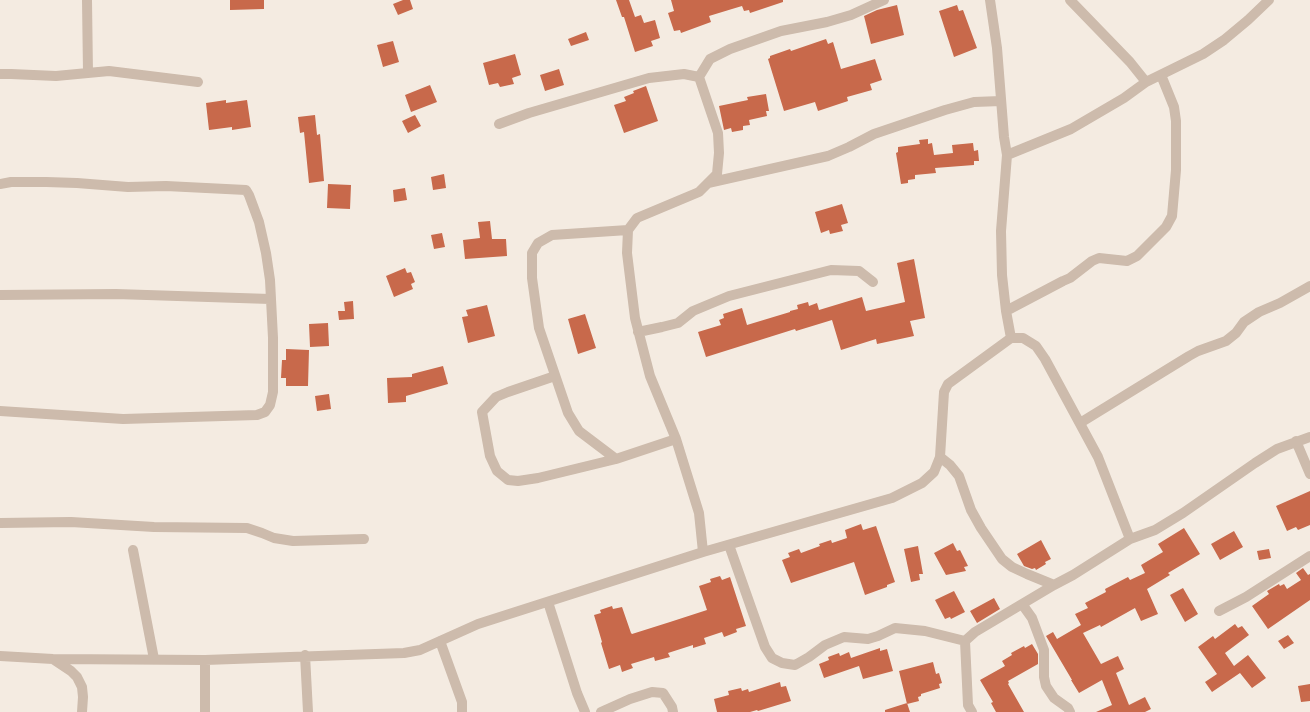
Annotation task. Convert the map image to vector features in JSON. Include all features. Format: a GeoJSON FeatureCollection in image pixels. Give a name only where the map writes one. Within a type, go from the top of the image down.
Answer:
{"type":"FeatureCollection","features":[{"type":"Feature","properties":{"kind":"street"},"geometry":{"type":"LineString","coordinates":[[87,0],[88,73]]}},
{"type":"Feature","properties":{"kind":"street"},"geometry":{"type":"LineString","coordinates":[[699,77],[710,59],[730,49],[781,31],[851,16],[870,3],[884,0]]}},
{"type":"Feature","properties":{"kind":"street"},"geometry":{"type":"LineString","coordinates":[[990,0],[1007,155],[1001,231],[1002,275],[1011,338]]}},
{"type":"Feature","properties":{"kind":"street"},"geometry":{"type":"LineString","coordinates":[[1070,0],[1130,62],[1146,82]]}},
{"type":"Feature","properties":{"kind":"street"},"geometry":{"type":"LineString","coordinates":[[1007,155],[1071,129],[1124,98],[1146,82],[1203,54],[1224,40],[1269,0]]}},
{"type":"Feature","properties":{"kind":"street"},"geometry":{"type":"LineString","coordinates":[[0,74],[56,76],[124,72],[166,79],[198,82]]}},
{"type":"Feature","properties":{"kind":"street"},"geometry":{"type":"LineString","coordinates":[[499,124],[528,113],[649,78],[684,74],[699,77]]}},
{"type":"Feature","properties":{"kind":"street"},"geometry":{"type":"LineString","coordinates":[[1006,311],[1070,278],[1092,261],[1099,258],[1127,261],[1137,256],[1166,227],[1172,216],[1176,170],[1176,121],[1174,107],[1161,75]]}},
{"type":"Feature","properties":{"kind":"street"},"geometry":{"type":"LineString","coordinates":[[699,77],[718,133],[719,153],[716,174],[699,192],[637,218],[628,230],[627,253],[638,332],[650,376],[676,439],[699,513],[703,552]]}},
{"type":"Feature","properties":{"kind":"street"},"geometry":{"type":"LineString","coordinates":[[708,183],[828,156],[848,148],[874,134],[945,110],[974,102],[1001,101]]}},
{"type":"Feature","properties":{"kind":"street"},"geometry":{"type":"LineString","coordinates":[[0,184],[11,182],[46,182],[77,183],[128,188],[166,186],[246,190],[250,195],[259,222],[270,280],[273,392],[270,405],[265,412],[257,415],[123,419],[0,411]]}},
{"type":"Feature","properties":{"kind":"street"},"geometry":{"type":"LineString","coordinates":[[616,459],[579,431],[568,413],[539,328],[532,278],[532,253],[538,243],[552,234],[628,230]]}},
{"type":"Feature","properties":{"kind":"street"},"geometry":{"type":"LineString","coordinates":[[638,332],[678,322],[693,311],[729,296],[831,270],[859,271],[873,282]]}},
{"type":"Feature","properties":{"kind":"street"},"geometry":{"type":"LineString","coordinates":[[1080,423],[1189,356],[1198,351],[1226,341],[1236,333],[1244,322],[1259,312],[1280,303],[1310,286]]}},
{"type":"Feature","properties":{"kind":"street"},"geometry":{"type":"LineString","coordinates":[[0,295],[116,294],[270,299]]}},
{"type":"Feature","properties":{"kind":"street"},"geometry":{"type":"LineString","coordinates":[[0,656],[53,659],[205,660],[404,653],[420,650],[478,624],[703,552],[892,498],[922,483],[934,472],[940,457],[944,392],[948,384],[1011,338],[1023,338],[1036,346],[1054,374],[1098,457],[1130,539]]}},
{"type":"Feature","properties":{"kind":"street"},"geometry":{"type":"LineString","coordinates":[[555,376],[502,394],[496,397],[482,412],[490,456],[497,471],[508,480],[518,481],[538,478],[616,459],[676,439]]}},
{"type":"Feature","properties":{"kind":"street"},"geometry":{"type":"LineString","coordinates":[[965,641],[975,632],[1078,572],[1130,539],[1155,530],[1183,513],[1277,449],[1310,436]]}},
{"type":"Feature","properties":{"kind":"street"},"geometry":{"type":"LineString","coordinates":[[1296,441],[1310,474]]}},
{"type":"Feature","properties":{"kind":"street"},"geometry":{"type":"LineString","coordinates":[[940,457],[950,465],[959,476],[971,510],[980,528],[1002,559],[1012,567],[1054,585]]}},
{"type":"Feature","properties":{"kind":"street"},"geometry":{"type":"LineString","coordinates":[[0,523],[71,522],[154,527],[247,528],[262,532],[274,538],[293,541],[364,539]]}},
{"type":"Feature","properties":{"kind":"street"},"geometry":{"type":"LineString","coordinates":[[729,545],[765,647],[772,658],[782,663],[796,665],[810,657],[825,645],[844,638],[868,639],[896,628],[925,631],[965,641]]}},
{"type":"Feature","properties":{"kind":"street"},"geometry":{"type":"LineString","coordinates":[[133,550],[154,659]]}},
{"type":"Feature","properties":{"kind":"street"},"geometry":{"type":"LineString","coordinates":[[1219,612],[1246,597],[1310,556]]}},
{"type":"Feature","properties":{"kind":"street"},"geometry":{"type":"LineString","coordinates":[[548,602],[577,693],[585,712]]}},
{"type":"Feature","properties":{"kind":"street"},"geometry":{"type":"LineString","coordinates":[[1022,604],[1032,618],[1044,650],[1044,677],[1046,686],[1054,698],[1068,708],[1070,712]]}},
{"type":"Feature","properties":{"kind":"street"},"geometry":{"type":"LineString","coordinates":[[440,640],[462,702],[462,712]]}},
{"type":"Feature","properties":{"kind":"street"},"geometry":{"type":"LineString","coordinates":[[965,641],[968,705],[972,712]]}},
{"type":"Feature","properties":{"kind":"street"},"geometry":{"type":"LineString","coordinates":[[305,656],[308,712]]}},
{"type":"Feature","properties":{"kind":"street"},"geometry":{"type":"LineString","coordinates":[[53,659],[77,677],[82,687],[82,712]]}},
{"type":"Feature","properties":{"kind":"street"},"geometry":{"type":"LineString","coordinates":[[205,660],[205,712]]}},
{"type":"Feature","properties":{"kind":"street"},"geometry":{"type":"LineString","coordinates":[[601,712],[630,699],[652,692],[662,693],[673,712]]}},
{"type":"Feature","properties":{"kind":"building"},"geometry":{"type":"Polygon","coordinates":[[[230,0],[264,0],[264,9],[230,10],[230,0]]]}},
{"type":"Feature","properties":{"kind":"building"},"geometry":{"type":"Polygon","coordinates":[[[403,0],[410,0],[413,9],[398,15],[393,4],[403,0]]]}},
{"type":"Feature","properties":{"kind":"building"},"geometry":{"type":"Polygon","coordinates":[[[616,0],[629,0],[635,17],[641,15],[644,23],[655,20],[660,38],[651,41],[653,46],[635,52],[624,17],[622,17],[616,0]]]}},
{"type":"Feature","properties":{"kind":"building"},"geometry":{"type":"Polygon","coordinates":[[[671,0],[783,0],[783,2],[750,13],[749,10],[744,11],[742,6],[732,9],[709,16],[711,22],[681,33],[680,30],[674,31],[668,13],[674,11],[671,0]]]}},
{"type":"Feature","properties":{"kind":"building"},"geometry":{"type":"Polygon","coordinates":[[[897,5],[904,35],[871,44],[864,16],[877,10],[897,5]]]}},
{"type":"Feature","properties":{"kind":"building"},"geometry":{"type":"Polygon","coordinates":[[[957,5],[959,11],[963,10],[977,48],[954,57],[939,11],[957,5]]]}},
{"type":"Feature","properties":{"kind":"building"},"geometry":{"type":"Polygon","coordinates":[[[586,32],[589,40],[571,46],[568,39],[586,32]]]}},
{"type":"Feature","properties":{"kind":"building"},"geometry":{"type":"Polygon","coordinates":[[[826,39],[828,44],[833,42],[841,69],[875,59],[882,80],[870,84],[872,90],[847,97],[848,101],[818,111],[815,102],[784,111],[768,59],[770,56],[790,49],[791,51],[826,39]]]}},
{"type":"Feature","properties":{"kind":"building"},"geometry":{"type":"Polygon","coordinates":[[[393,41],[399,62],[383,67],[377,45],[393,41]]]}},
{"type":"Feature","properties":{"kind":"building"},"geometry":{"type":"Polygon","coordinates":[[[515,54],[521,75],[512,78],[514,84],[500,87],[498,83],[489,85],[483,63],[515,54]]]}},
{"type":"Feature","properties":{"kind":"building"},"geometry":{"type":"Polygon","coordinates":[[[559,69],[564,85],[545,91],[540,75],[559,69]]]}},
{"type":"Feature","properties":{"kind":"building"},"geometry":{"type":"Polygon","coordinates":[[[430,85],[437,102],[411,112],[405,95],[430,85]]]}},
{"type":"Feature","properties":{"kind":"building"},"geometry":{"type":"Polygon","coordinates":[[[646,86],[658,121],[624,133],[614,105],[626,101],[624,97],[634,93],[633,91],[646,86]]]}},
{"type":"Feature","properties":{"kind":"building"},"geometry":{"type":"Polygon","coordinates":[[[766,94],[769,111],[766,111],[767,116],[749,120],[750,125],[743,126],[743,130],[732,132],[731,128],[724,130],[719,106],[748,100],[747,97],[766,94]]]}},
{"type":"Feature","properties":{"kind":"building"},"geometry":{"type":"Polygon","coordinates":[[[226,100],[226,103],[247,100],[251,127],[232,130],[232,127],[209,130],[206,103],[226,100]]]}},
{"type":"Feature","properties":{"kind":"building"},"geometry":{"type":"Polygon","coordinates":[[[315,115],[317,135],[320,134],[324,181],[309,183],[304,132],[300,133],[298,117],[315,115]]]}},
{"type":"Feature","properties":{"kind":"building"},"geometry":{"type":"Polygon","coordinates":[[[415,115],[421,126],[408,133],[402,121],[415,115]]]}},
{"type":"Feature","properties":{"kind":"building"},"geometry":{"type":"Polygon","coordinates":[[[928,139],[928,144],[932,143],[934,155],[953,153],[952,145],[973,143],[974,151],[978,150],[979,161],[974,161],[974,165],[935,168],[936,173],[915,175],[915,179],[908,180],[908,183],[901,184],[896,153],[898,152],[898,147],[920,144],[919,140],[928,139]]]}},
{"type":"Feature","properties":{"kind":"building"},"geometry":{"type":"Polygon","coordinates":[[[444,174],[446,188],[433,190],[431,177],[444,174]]]}},
{"type":"Feature","properties":{"kind":"building"},"geometry":{"type":"Polygon","coordinates":[[[328,184],[351,185],[350,209],[327,208],[328,184]]]}},
{"type":"Feature","properties":{"kind":"building"},"geometry":{"type":"Polygon","coordinates":[[[405,188],[407,200],[394,202],[393,190],[405,188]]]}},
{"type":"Feature","properties":{"kind":"building"},"geometry":{"type":"Polygon","coordinates":[[[842,204],[848,223],[841,225],[843,231],[830,234],[829,230],[821,233],[815,212],[842,204]]]}},
{"type":"Feature","properties":{"kind":"building"},"geometry":{"type":"Polygon","coordinates":[[[490,221],[492,239],[506,239],[507,256],[465,259],[463,240],[480,238],[478,222],[490,221]]]}},
{"type":"Feature","properties":{"kind":"building"},"geometry":{"type":"Polygon","coordinates":[[[442,233],[445,247],[434,249],[431,235],[442,233]]]}},
{"type":"Feature","properties":{"kind":"building"},"geometry":{"type":"Polygon","coordinates":[[[914,259],[925,318],[910,321],[914,336],[877,344],[876,339],[841,350],[832,320],[796,331],[795,329],[706,357],[698,332],[721,325],[719,320],[724,318],[723,314],[742,308],[747,325],[798,309],[797,305],[808,302],[809,306],[817,303],[819,310],[862,297],[866,311],[905,302],[897,263],[914,259]]]}},
{"type":"Feature","properties":{"kind":"building"},"geometry":{"type":"Polygon","coordinates":[[[405,268],[407,273],[411,272],[415,282],[411,284],[413,289],[394,297],[386,276],[405,268]]]}},
{"type":"Feature","properties":{"kind":"building"},"geometry":{"type":"Polygon","coordinates":[[[353,301],[354,319],[339,320],[338,311],[345,311],[344,302],[353,301]]]}},
{"type":"Feature","properties":{"kind":"building"},"geometry":{"type":"Polygon","coordinates":[[[487,305],[495,336],[468,343],[462,317],[468,316],[466,310],[487,305]]]}},
{"type":"Feature","properties":{"kind":"building"},"geometry":{"type":"Polygon","coordinates":[[[585,314],[596,348],[578,354],[568,319],[585,314]]]}},
{"type":"Feature","properties":{"kind":"building"},"geometry":{"type":"Polygon","coordinates":[[[328,323],[329,346],[310,347],[309,324],[328,323]]]}},
{"type":"Feature","properties":{"kind":"building"},"geometry":{"type":"Polygon","coordinates":[[[286,349],[309,350],[308,386],[286,386],[286,378],[281,378],[282,360],[286,360],[286,349]]]}},
{"type":"Feature","properties":{"kind":"building"},"geometry":{"type":"Polygon","coordinates":[[[443,366],[448,384],[406,396],[406,402],[388,403],[387,378],[412,377],[412,374],[443,366]]]}},
{"type":"Feature","properties":{"kind":"building"},"geometry":{"type":"Polygon","coordinates":[[[329,394],[331,409],[317,411],[315,396],[329,394]]]}},
{"type":"Feature","properties":{"kind":"building"},"geometry":{"type":"Polygon","coordinates":[[[1310,491],[1310,525],[1298,530],[1296,527],[1287,531],[1276,506],[1310,491]]]}},
{"type":"Feature","properties":{"kind":"building"},"geometry":{"type":"Polygon","coordinates":[[[861,524],[863,530],[876,526],[895,582],[887,585],[887,587],[865,595],[854,562],[791,583],[782,560],[790,557],[788,553],[799,549],[801,553],[831,540],[832,543],[847,538],[845,530],[861,524]]]}},
{"type":"Feature","properties":{"kind":"building"},"geometry":{"type":"Polygon","coordinates":[[[1184,528],[1200,554],[1168,573],[1170,575],[1147,589],[1158,614],[1141,621],[1135,608],[1101,627],[1100,625],[1083,633],[1101,664],[1118,656],[1124,669],[1116,673],[1129,705],[1145,697],[1151,709],[1145,712],[1096,712],[1112,705],[1102,680],[1079,693],[1046,636],[1053,632],[1057,639],[1081,625],[1075,614],[1088,608],[1085,603],[1106,592],[1105,589],[1128,577],[1130,580],[1145,573],[1141,565],[1163,552],[1158,544],[1184,528]]]}},
{"type":"Feature","properties":{"kind":"building"},"geometry":{"type":"Polygon","coordinates":[[[1234,531],[1243,547],[1220,560],[1211,544],[1234,531]]]}},
{"type":"Feature","properties":{"kind":"building"},"geometry":{"type":"Polygon","coordinates":[[[1041,540],[1051,559],[1036,570],[1035,568],[1032,569],[1024,566],[1017,554],[1041,540]]]}},
{"type":"Feature","properties":{"kind":"building"},"geometry":{"type":"Polygon","coordinates":[[[953,543],[957,551],[960,550],[968,566],[964,567],[966,571],[946,575],[934,553],[953,543]]]}},
{"type":"Feature","properties":{"kind":"building"},"geometry":{"type":"Polygon","coordinates":[[[918,546],[923,574],[919,574],[920,580],[911,582],[904,549],[918,546]]]}},
{"type":"Feature","properties":{"kind":"building"},"geometry":{"type":"Polygon","coordinates":[[[1269,549],[1271,558],[1259,560],[1257,551],[1269,549]]]}},
{"type":"Feature","properties":{"kind":"building"},"geometry":{"type":"Polygon","coordinates":[[[1303,568],[1308,575],[1310,574],[1310,600],[1268,629],[1252,606],[1269,594],[1267,591],[1279,584],[1280,586],[1284,584],[1287,589],[1301,580],[1296,573],[1303,568]]]}},
{"type":"Feature","properties":{"kind":"building"},"geometry":{"type":"Polygon","coordinates":[[[720,576],[722,580],[730,577],[746,626],[736,629],[737,632],[724,637],[722,632],[704,638],[706,644],[693,648],[693,645],[668,653],[670,657],[655,661],[654,657],[631,664],[633,668],[622,672],[620,665],[609,669],[594,615],[601,613],[600,610],[612,606],[613,609],[622,607],[632,634],[707,610],[699,586],[711,582],[710,579],[720,576]]]}},
{"type":"Feature","properties":{"kind":"building"},"geometry":{"type":"Polygon","coordinates":[[[1183,588],[1198,614],[1185,622],[1170,595],[1183,588]]]}},
{"type":"Feature","properties":{"kind":"building"},"geometry":{"type":"Polygon","coordinates":[[[954,591],[965,612],[951,619],[950,617],[945,619],[935,600],[954,591]]]}},
{"type":"Feature","properties":{"kind":"building"},"geometry":{"type":"Polygon","coordinates":[[[994,598],[1000,609],[977,623],[970,611],[994,598]]]}},
{"type":"Feature","properties":{"kind":"building"},"geometry":{"type":"Polygon","coordinates":[[[1235,624],[1238,628],[1242,626],[1249,635],[1225,653],[1234,666],[1248,655],[1266,678],[1252,688],[1240,673],[1212,692],[1205,682],[1217,674],[1198,647],[1213,636],[1215,639],[1235,624]]]}},
{"type":"Feature","properties":{"kind":"building"},"geometry":{"type":"Polygon","coordinates":[[[1288,635],[1294,643],[1284,649],[1278,641],[1288,635]]]}},
{"type":"Feature","properties":{"kind":"building"},"geometry":{"type":"Polygon","coordinates":[[[1032,644],[1038,654],[1038,664],[1008,681],[1008,684],[1024,712],[996,712],[991,703],[993,702],[980,680],[1005,666],[1002,661],[1012,655],[1011,653],[1024,646],[1025,648],[1032,644]]]}},
{"type":"Feature","properties":{"kind":"building"},"geometry":{"type":"Polygon","coordinates":[[[880,648],[880,651],[887,649],[893,671],[863,679],[859,666],[824,678],[819,664],[829,660],[828,657],[839,653],[840,656],[849,652],[851,658],[880,648]]]}},
{"type":"Feature","properties":{"kind":"building"},"geometry":{"type":"Polygon","coordinates":[[[933,662],[936,674],[939,673],[942,683],[939,684],[940,688],[921,694],[921,696],[918,697],[919,701],[907,704],[899,671],[933,662]]]}},
{"type":"Feature","properties":{"kind":"building"},"geometry":{"type":"Polygon","coordinates":[[[780,682],[781,687],[786,686],[791,701],[758,711],[717,712],[714,699],[729,695],[728,691],[741,688],[742,691],[748,689],[749,692],[780,682]]]}},
{"type":"Feature","properties":{"kind":"building"},"geometry":{"type":"Polygon","coordinates":[[[1310,684],[1310,701],[1301,702],[1298,686],[1310,684]]]}},
{"type":"Feature","properties":{"kind":"building"},"geometry":{"type":"Polygon","coordinates":[[[907,703],[910,712],[885,712],[885,710],[907,703]]]}}]}
